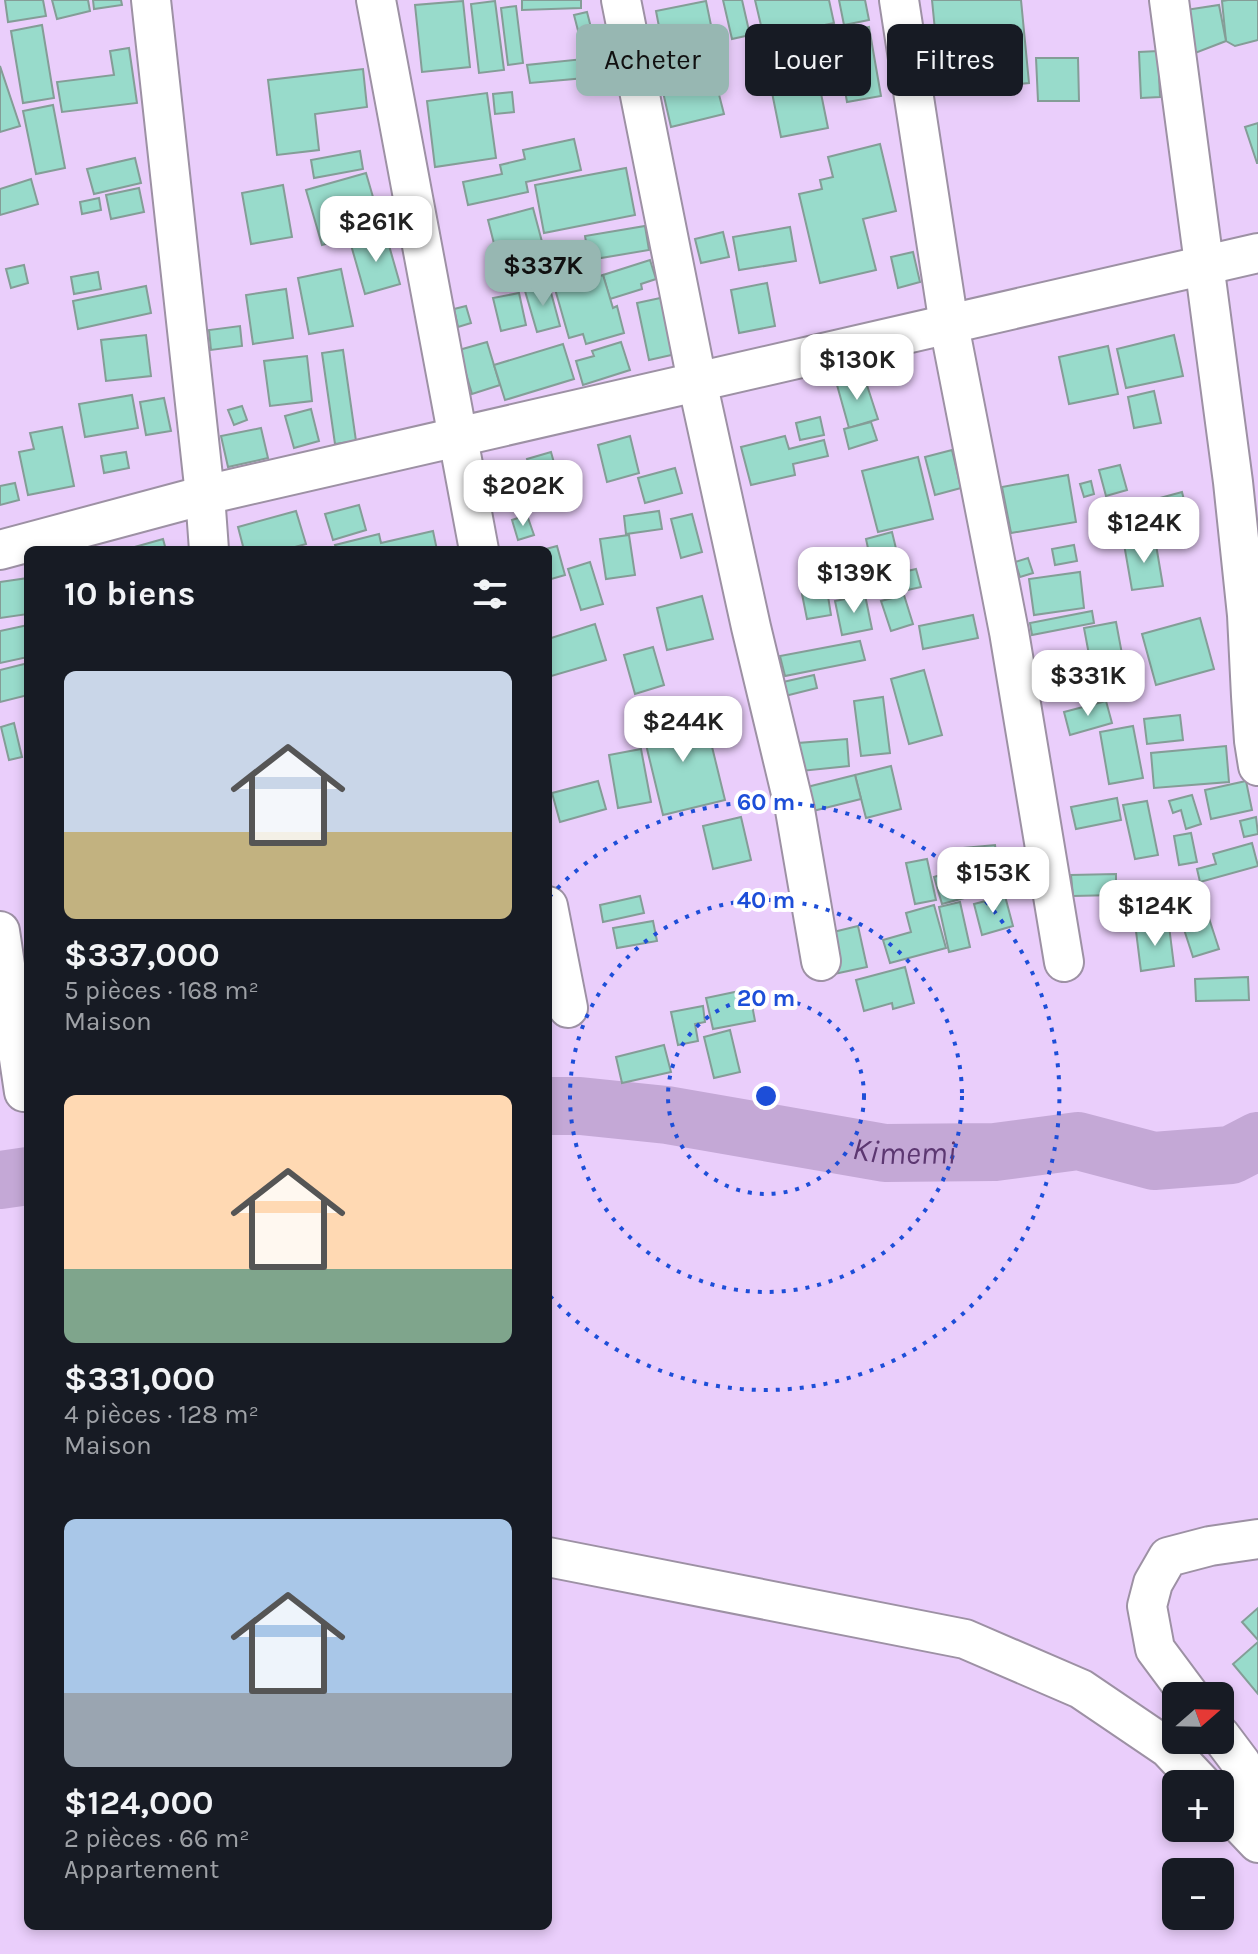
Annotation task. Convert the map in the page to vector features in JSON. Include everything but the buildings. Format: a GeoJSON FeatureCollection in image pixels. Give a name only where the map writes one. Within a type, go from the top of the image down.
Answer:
{"type":"FeatureCollection","features":[{"type":"Feature","properties":{"kind":"street"},"geometry":{"type":"LineString","coordinates":[[151,0],[209,546]]}},
{"type":"Feature","properties":{"kind":"street"},"geometry":{"type":"LineString","coordinates":[[376,0],[478,546]]}},
{"type":"Feature","properties":{"kind":"street"},"geometry":{"type":"LineString","coordinates":[[621,0],[697,381],[795,810],[821,961]]}},
{"type":"Feature","properties":{"kind":"street"},"geometry":{"type":"LineString","coordinates":[[899,0],[949,325],[1009,632],[1064,962]]}},
{"type":"Feature","properties":{"kind":"street"},"geometry":{"type":"LineString","coordinates":[[1169,0],[1237,512],[1258,766]]}},
{"type":"Feature","properties":{"kind":"street"},"geometry":{"type":"LineString","coordinates":[[0,550],[205,495],[1258,253]]}},
{"type":"Feature","properties":{"kind":"street"},"geometry":{"type":"LineString","coordinates":[[552,926],[568,1008]]}},
{"type":"Feature","properties":{"kind":"street"},"geometry":{"type":"LineString","coordinates":[[0,931],[24,1092]]}},
{"type":"Feature","properties":{"kind":"street"},"geometry":{"type":"LineString","coordinates":[[1180,1682],[1155,1649],[1147,1606],[1153,1583],[1168,1557],[1210,1546],[1258,1539]]}},
{"type":"Feature","properties":{"kind":"street"},"geometry":{"type":"LineString","coordinates":[[552,1558],[965,1639],[1081,1689],[1168,1748],[1189,1770]]}},
{"type":"Feature","properties":{"kind":"street"},"geometry":{"type":"LineString","coordinates":[[1234,1754],[1258,1797]]}},
{"type":"Feature","properties":{"kind":"street"},"geometry":{"type":"LineString","coordinates":[[1234,1818],[1258,1843]]}},
{"type":"Feature","properties":{"kind":"shaded area"},"geometry":{"type":"Polygon","coordinates":[[[0,0],[1258,0],[1258,1954],[0,1954],[0,0]]]}},
{"type":"Feature","properties":{"kind":"waterway","name":"Kimemi"},"geometry":{"type":"LineString","coordinates":[[552,1106],[667,1115],[885,1153],[995,1152],[1078,1141],[1154,1161],[1231,1155],[1258,1141]]}},
{"type":"Feature","properties":{"kind":"waterway","name":"Kimemi"},"geometry":{"type":"LineString","coordinates":[[0,1180],[24,1177]]}}]}
